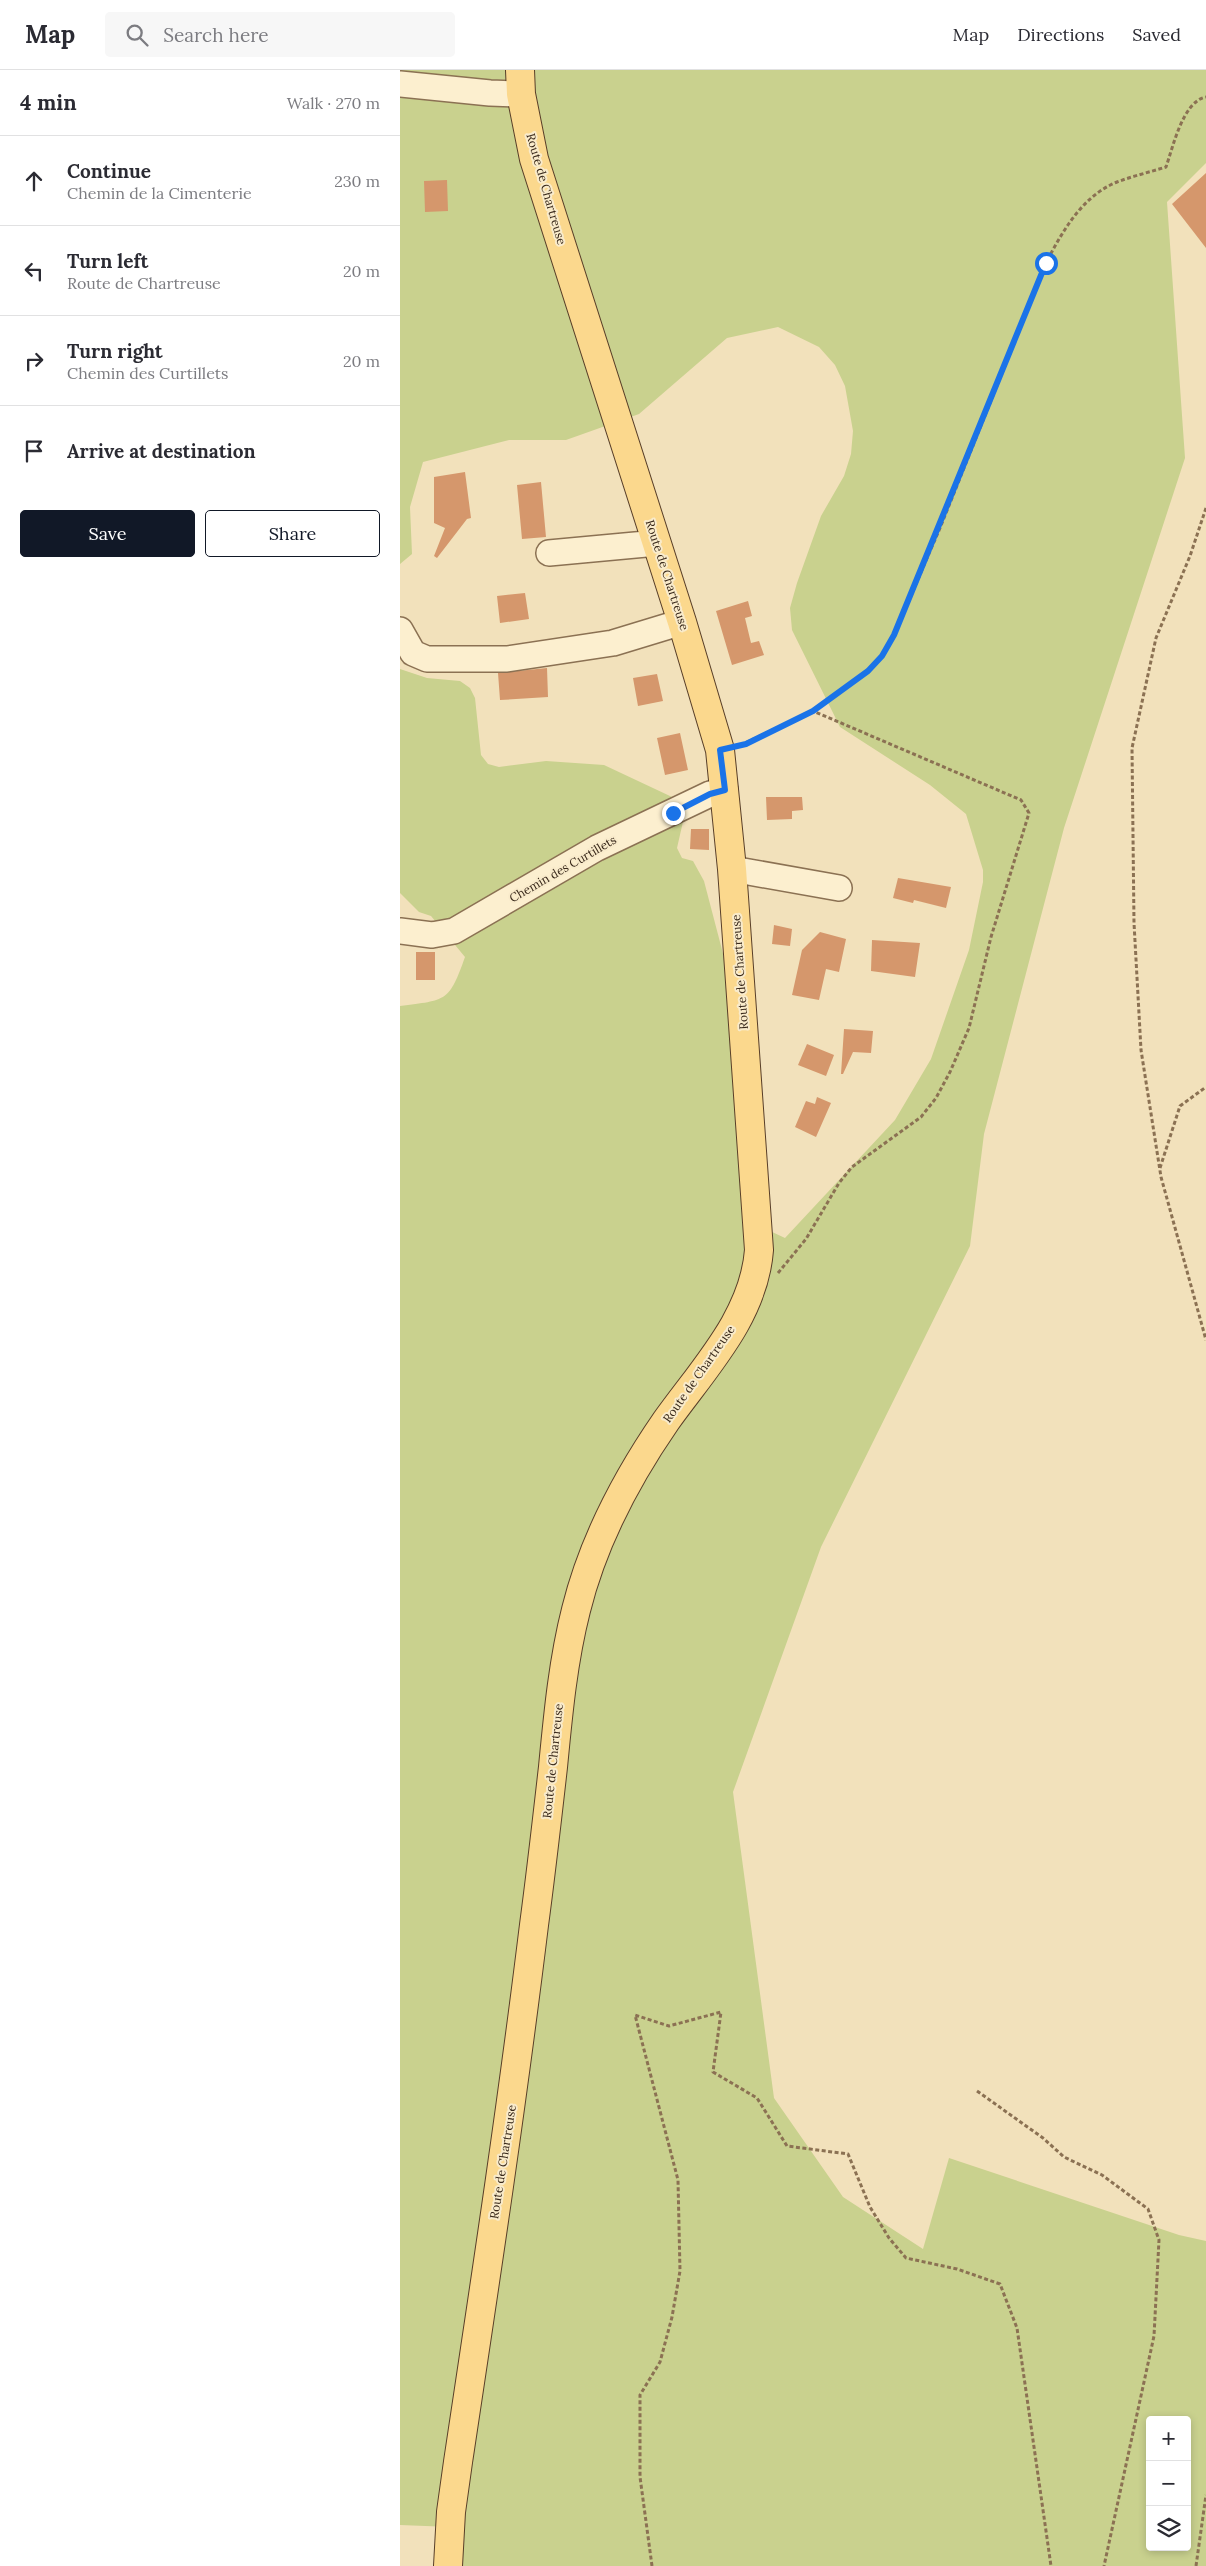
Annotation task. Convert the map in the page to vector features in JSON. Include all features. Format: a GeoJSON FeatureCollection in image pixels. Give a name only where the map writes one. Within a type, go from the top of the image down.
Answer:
{"type":"FeatureCollection","features":[{"type":"Feature","properties":{"kind":"main road","name":"Route de Chartreuse"},"geometry":{"type":"LineString","coordinates":[[448,2566],[456,2479],[513,2096],[561,1691],[576,1610],[596,1545],[612,1512],[661,1429],[715,1356],[752,1293],[758,1270],[759,1250],[732,868],[720,750],[682,622],[534,159],[521,82]]}},
{"type":"Feature","properties":{"kind":"street"},"geometry":{"type":"LineString","coordinates":[[400,84],[490,93],[521,82]]}},
{"type":"Feature","properties":{"kind":"street"},"geometry":{"type":"LineString","coordinates":[[549,553],[657,543]]}},
{"type":"Feature","properties":{"kind":"street"},"geometry":{"type":"LineString","coordinates":[[400,630],[413,653],[428,658],[507,659],[613,643],[682,622]]}},
{"type":"Feature","properties":{"kind":"street","name":"Chemin des Curtillets"},"geometry":{"type":"LineString","coordinates":[[400,931],[432,935],[454,931],[597,848],[710,794],[725,790]]}},
{"type":"Feature","properties":{"kind":"street"},"geometry":{"type":"LineString","coordinates":[[732,868],[839,888]]}},
{"type":"Feature","properties":{"kind":"path"},"geometry":{"type":"LineString","coordinates":[[720,750],[746,744],[813,711],[868,671],[882,656],[894,635],[1046,263],[1062,231],[1079,211],[1115,183],[1166,166],[1184,116],[1192,104],[1206,97]]}},
{"type":"Feature","properties":{"kind":"path"},"geometry":{"type":"LineString","coordinates":[[1206,508],[1190,556],[1156,638],[1132,748],[1134,923],[1141,1050],[1160,1169],[1206,1340]]}},
{"type":"Feature","properties":{"kind":"path"},"geometry":{"type":"LineString","coordinates":[[752,1293],[776,1276],[806,1239],[852,1167],[910,1126],[936,1098],[970,1028],[991,937],[1029,813],[1021,800],[813,711]]}},
{"type":"Feature","properties":{"kind":"path"},"geometry":{"type":"LineString","coordinates":[[1160,1169],[1180,1106],[1206,1087]]}},
{"type":"Feature","properties":{"kind":"path"},"geometry":{"type":"LineString","coordinates":[[652,2566],[640,2477],[640,2395],[660,2362],[672,2317],[680,2271],[678,2180],[635,2015],[669,2026],[721,2012],[713,2072],[757,2098],[787,2146],[848,2154],[870,2206],[889,2238],[906,2258],[957,2269],[1000,2284],[1016,2328],[1051,2566]]}},
{"type":"Feature","properties":{"kind":"path"},"geometry":{"type":"LineString","coordinates":[[977,2090],[1043,2138],[1064,2158],[1102,2175],[1148,2209],[1160,2240],[1154,2336],[1104,2566]]}},
{"type":"Feature","properties":{"kind":"path"},"geometry":{"type":"LineString","coordinates":[[1196,2566],[1206,2495]]}},
{"type":"Feature","properties":{"kind":"green space"},"geometry":{"type":"Polygon","coordinates":[[[400,70],[1206,70],[1206,163],[1167,202],[1185,458],[1064,828],[984,1134],[970,1246],[821,1547],[733,1792],[774,2098],[843,2197],[923,2249],[949,2158],[1179,2235],[1206,2241],[1206,2566],[453,2566],[451,2527],[400,2525],[400,1006],[437,1000],[444,996],[455,983],[465,957],[431,916],[419,912],[400,893],[400,669],[427,678],[460,681],[470,688],[475,698],[481,755],[488,764],[499,767],[546,761],[604,765],[687,804],[677,848],[682,858],[693,861],[704,881],[726,965],[744,1219],[785,1238],[895,1120],[931,1059],[969,950],[983,882],[983,870],[966,814],[930,785],[840,727],[792,630],[790,608],[797,583],[821,516],[844,476],[851,454],[853,431],[845,386],[835,365],[819,347],[778,327],[727,338],[639,414],[566,440],[509,440],[423,462],[410,507],[412,554],[400,564],[400,70]]]}},
{"type":"Feature","properties":{"kind":"building"},"geometry":{"type":"Polygon","coordinates":[[[1206,173],[1206,248],[1172,204],[1206,173]]]}},
{"type":"Feature","properties":{"kind":"building"},"geometry":{"type":"Polygon","coordinates":[[[447,180],[448,211],[425,212],[424,181],[447,180]]]}},
{"type":"Feature","properties":{"kind":"building"},"geometry":{"type":"Polygon","coordinates":[[[465,472],[471,518],[467,519],[437,558],[434,556],[445,528],[434,523],[434,477],[465,472]]]}},
{"type":"Feature","properties":{"kind":"building"},"geometry":{"type":"Polygon","coordinates":[[[541,482],[546,537],[522,539],[517,485],[541,482]]]}},
{"type":"Feature","properties":{"kind":"building"},"geometry":{"type":"Polygon","coordinates":[[[525,593],[529,619],[500,623],[497,596],[525,593]]]}},
{"type":"Feature","properties":{"kind":"building"},"geometry":{"type":"Polygon","coordinates":[[[748,601],[752,616],[745,618],[751,643],[759,641],[764,655],[732,665],[716,611],[748,601]]]}},
{"type":"Feature","properties":{"kind":"building"},"geometry":{"type":"Polygon","coordinates":[[[547,668],[548,697],[500,700],[498,673],[547,668]]]}},
{"type":"Feature","properties":{"kind":"building"},"geometry":{"type":"Polygon","coordinates":[[[657,674],[663,701],[638,706],[633,678],[657,674]]]}},
{"type":"Feature","properties":{"kind":"building"},"geometry":{"type":"Polygon","coordinates":[[[680,733],[688,770],[665,775],[657,738],[680,733]]]}},
{"type":"Feature","properties":{"kind":"building"},"geometry":{"type":"Polygon","coordinates":[[[766,797],[802,797],[803,810],[792,811],[792,819],[767,820],[766,797]]]}},
{"type":"Feature","properties":{"kind":"building"},"geometry":{"type":"Polygon","coordinates":[[[691,829],[709,829],[709,850],[690,849],[691,829]]]}},
{"type":"Feature","properties":{"kind":"building"},"geometry":{"type":"Polygon","coordinates":[[[898,878],[951,887],[946,908],[914,900],[913,903],[893,898],[898,878]]]}},
{"type":"Feature","properties":{"kind":"building"},"geometry":{"type":"Polygon","coordinates":[[[774,925],[792,929],[790,946],[772,944],[774,925]]]}},
{"type":"Feature","properties":{"kind":"building"},"geometry":{"type":"Polygon","coordinates":[[[820,932],[846,939],[839,972],[826,969],[819,1000],[792,995],[802,950],[820,932]]]}},
{"type":"Feature","properties":{"kind":"building"},"geometry":{"type":"Polygon","coordinates":[[[872,940],[920,943],[915,977],[871,971],[872,940]]]}},
{"type":"Feature","properties":{"kind":"building"},"geometry":{"type":"Polygon","coordinates":[[[416,952],[435,952],[435,980],[416,980],[416,952]]]}},
{"type":"Feature","properties":{"kind":"building"},"geometry":{"type":"Polygon","coordinates":[[[844,1029],[873,1031],[871,1053],[853,1052],[843,1074],[841,1074],[844,1029]]]}},
{"type":"Feature","properties":{"kind":"building"},"geometry":{"type":"Polygon","coordinates":[[[807,1044],[834,1055],[826,1076],[798,1065],[807,1044]]]}},
{"type":"Feature","properties":{"kind":"building"},"geometry":{"type":"Polygon","coordinates":[[[817,1097],[831,1103],[816,1137],[795,1127],[806,1101],[815,1104],[817,1097]]]}},
{"type":"Feature","properties":{"kind":"route"},"geometry":{"type":"LineString","coordinates":[[673,813],[710,794],[725,790],[720,750],[746,744],[813,711],[868,671],[882,656],[894,635],[954,493],[1046,263]]}}]}
